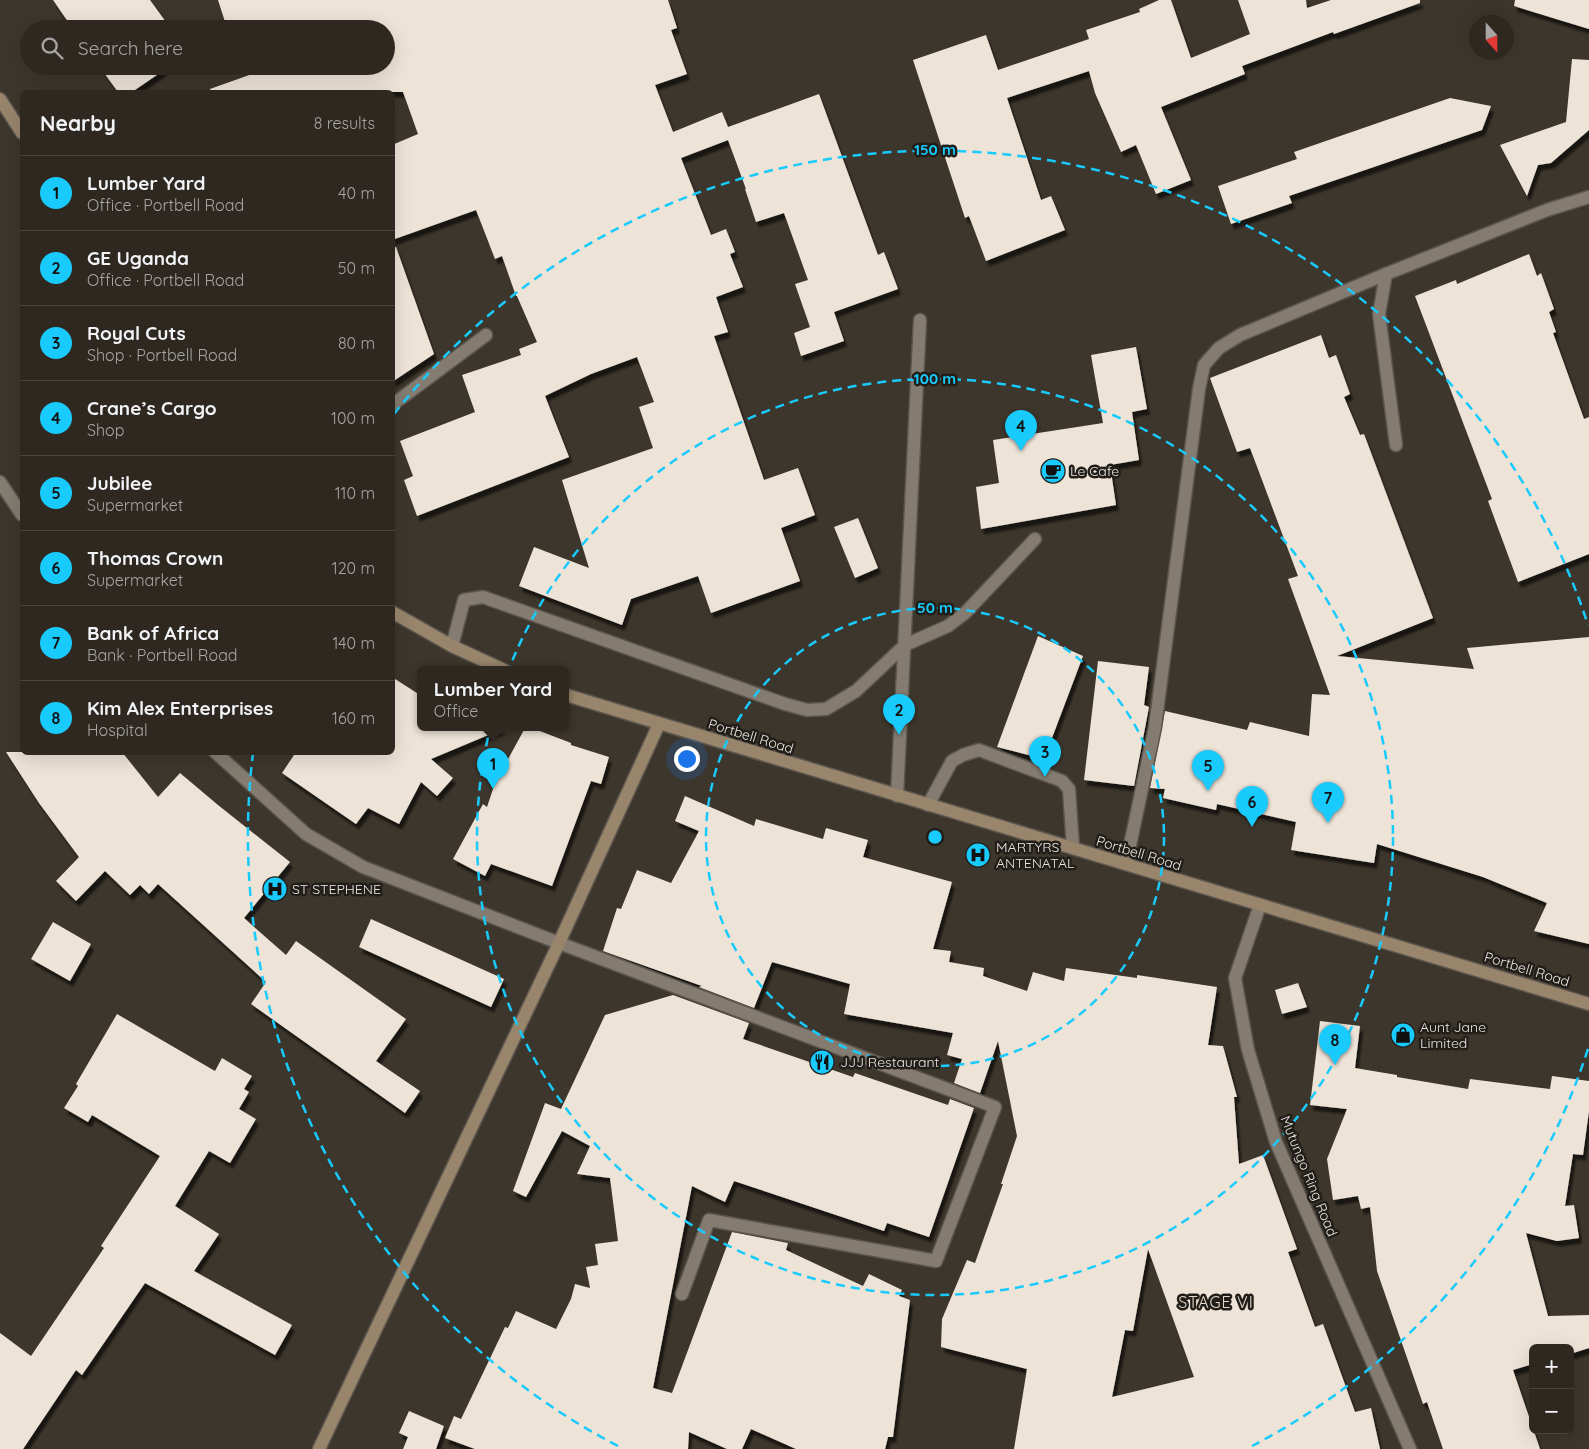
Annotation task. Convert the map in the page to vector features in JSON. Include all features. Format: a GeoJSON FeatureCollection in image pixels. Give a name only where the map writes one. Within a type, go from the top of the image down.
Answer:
{"type":"FeatureCollection","features":[{"type":"Feature","properties":{"kind":"main road"},"geometry":{"type":"LineString","coordinates":[[0,99],[20,130]]}},
{"type":"Feature","properties":{"kind":"main road"},"geometry":{"type":"LineString","coordinates":[[395,614],[452,646],[495,666]]}},
{"type":"Feature","properties":{"kind":"main road","name":"Portbell Road"},"geometry":{"type":"LineString","coordinates":[[569,696],[1589,1004]]}},
{"type":"Feature","properties":{"kind":"main road"},"geometry":{"type":"LineString","coordinates":[[319,1449],[559,944],[659,724]]}},
{"type":"Feature","properties":{"kind":"street"},"geometry":{"type":"LineString","coordinates":[[1126,864],[1155,726],[1199,389],[1204,365],[1219,348],[1240,335],[1547,210],[1589,197]]}},
{"type":"Feature","properties":{"kind":"street"},"geometry":{"type":"LineString","coordinates":[[1386,274],[1379,314],[1396,445]]}},
{"type":"Feature","properties":{"kind":"street"},"geometry":{"type":"LineString","coordinates":[[898,796],[920,320]]}},
{"type":"Feature","properties":{"kind":"street"},"geometry":{"type":"LineString","coordinates":[[395,403],[486,335]]}},
{"type":"Feature","properties":{"kind":"street"},"geometry":{"type":"LineString","coordinates":[[0,482],[20,512]]}},
{"type":"Feature","properties":{"kind":"street"},"geometry":{"type":"LineString","coordinates":[[452,646],[464,600],[483,597],[807,710],[826,709],[856,691],[905,645],[948,626],[965,613],[1035,539]]}},
{"type":"Feature","properties":{"kind":"street"},"geometry":{"type":"LineString","coordinates":[[928,805],[952,761],[979,750],[1062,781],[1069,789],[1073,848]]}},
{"type":"Feature","properties":{"kind":"street"},"geometry":{"type":"LineString","coordinates":[[218,755],[306,834],[363,867],[559,944],[995,1107],[936,1261],[709,1220],[682,1294]]}},
{"type":"Feature","properties":{"kind":"street","name":"Mutungo Ring Road"},"geometry":{"type":"LineString","coordinates":[[1260,905],[1235,978],[1248,1050],[1276,1142],[1410,1449]]}},
{"type":"Feature","properties":{"kind":"building"},"geometry":{"type":"Polygon","coordinates":[[[53,0],[150,0],[164,20],[67,20],[53,0]]]}},
{"type":"Feature","properties":{"kind":"building"},"geometry":{"type":"Polygon","coordinates":[[[218,0],[668,0],[677,28],[671,30],[687,74],[655,85],[673,132],[722,112],[728,127],[819,94],[878,255],[884,252],[898,289],[834,312],[844,341],[801,356],[794,333],[810,327],[795,284],[808,280],[784,213],[756,222],[728,140],[681,158],[711,235],[726,229],[735,252],[730,254],[743,287],[716,297],[728,332],[714,336],[764,480],[798,468],[815,515],[781,528],[800,581],[711,613],[698,576],[631,599],[622,625],[519,586],[534,547],[589,568],[562,480],[653,448],[639,407],[654,402],[637,357],[591,374],[545,396],[569,457],[417,516],[404,480],[413,476],[400,441],[475,412],[462,375],[521,355],[519,349],[537,342],[516,296],[502,256],[495,259],[476,210],[395,239],[395,144],[418,134],[403,92],[395,92],[395,90],[210,90],[250,75],[395,75],[395,20],[224,20],[218,0]]]}},
{"type":"Feature","properties":{"kind":"building"},"geometry":{"type":"Polygon","coordinates":[[[1159,0],[1171,0],[1191,58],[1250,34],[1238,0],[1306,0],[1307,8],[1331,0],[1420,0],[1420,3],[1334,34],[1333,32],[1242,66],[1245,74],[1161,107],[1191,180],[1156,194],[1136,145],[1121,152],[1095,93],[1089,71],[1007,98],[1041,200],[1051,196],[1065,230],[986,261],[969,216],[965,218],[913,60],[986,35],[998,70],[1089,39],[1086,30],[1140,12],[1139,9],[1159,0]]]}},
{"type":"Feature","properties":{"kind":"building"},"geometry":{"type":"Polygon","coordinates":[[[1515,0],[1589,0],[1589,29],[1514,6],[1515,0]]]}},
{"type":"Feature","properties":{"kind":"building"},"geometry":{"type":"Polygon","coordinates":[[[1572,59],[1589,60],[1589,130],[1551,163],[1538,165],[1527,196],[1500,145],[1566,122],[1572,59]]]}},
{"type":"Feature","properties":{"kind":"building"},"geometry":{"type":"Polygon","coordinates":[[[106,75],[157,75],[135,90],[117,90],[106,75]]]}},
{"type":"Feature","properties":{"kind":"building"},"geometry":{"type":"Polygon","coordinates":[[[1450,98],[1491,106],[1482,130],[1289,196],[1292,203],[1231,224],[1218,186],[1297,159],[1294,152],[1450,98]]]}},
{"type":"Feature","properties":{"kind":"building"},"geometry":{"type":"Polygon","coordinates":[[[395,247],[434,354],[395,380],[395,247]]]}},
{"type":"Feature","properties":{"kind":"building"},"geometry":{"type":"Polygon","coordinates":[[[1529,254],[1537,276],[1541,273],[1554,309],[1549,312],[1556,332],[1553,333],[1584,419],[1589,417],[1589,554],[1518,582],[1488,501],[1492,499],[1415,296],[1456,280],[1457,284],[1529,254]]]}},
{"type":"Feature","properties":{"kind":"building"},"geometry":{"type":"Polygon","coordinates":[[[1321,335],[1329,358],[1336,355],[1350,394],[1344,397],[1360,435],[1364,434],[1433,618],[1337,656],[1474,669],[1467,648],[1589,637],[1589,944],[1534,931],[1547,903],[1483,877],[1377,844],[1374,863],[1291,850],[1296,822],[1217,804],[1216,810],[1163,798],[1165,789],[1150,788],[1165,711],[1247,730],[1250,722],[1309,736],[1312,694],[1330,695],[1288,579],[1298,576],[1250,448],[1237,452],[1210,378],[1321,335]]]}},
{"type":"Feature","properties":{"kind":"building"},"geometry":{"type":"Polygon","coordinates":[[[1136,347],[1147,409],[1132,412],[1139,460],[1110,465],[1116,505],[981,529],[976,487],[999,483],[993,440],[1103,423],[1091,355],[1136,347]]]}},
{"type":"Feature","properties":{"kind":"building"},"geometry":{"type":"Polygon","coordinates":[[[858,518],[878,568],[855,578],[834,527],[858,518]]]}},
{"type":"Feature","properties":{"kind":"building"},"geometry":{"type":"Polygon","coordinates":[[[1038,636],[1083,656],[1044,759],[997,747],[1038,636]]]}},
{"type":"Feature","properties":{"kind":"building"},"geometry":{"type":"Polygon","coordinates":[[[1098,661],[1149,667],[1144,705],[1149,707],[1134,786],[1084,780],[1098,661]]]}},
{"type":"Feature","properties":{"kind":"building"},"geometry":{"type":"Polygon","coordinates":[[[395,679],[417,693],[417,731],[498,731],[431,759],[453,778],[437,796],[421,782],[399,824],[368,808],[356,824],[282,773],[294,755],[395,755],[395,679]]]}},
{"type":"Feature","properties":{"kind":"building"},"geometry":{"type":"Polygon","coordinates":[[[523,731],[540,731],[571,743],[571,745],[609,757],[601,784],[591,781],[552,886],[491,864],[485,876],[453,859],[483,804],[487,807],[495,783],[523,731]]]}},
{"type":"Feature","properties":{"kind":"building"},"geometry":{"type":"Polygon","coordinates":[[[6,752],[20,752],[20,755],[124,755],[158,797],[180,773],[290,862],[244,918],[286,955],[296,941],[406,1019],[376,1061],[420,1091],[405,1113],[251,1004],[266,982],[158,884],[149,894],[140,885],[130,895],[105,871],[76,901],[56,881],[79,857],[39,803],[6,752]]]}},
{"type":"Feature","properties":{"kind":"building"},"geometry":{"type":"Polygon","coordinates":[[[685,796],[754,826],[756,819],[823,839],[826,828],[868,840],[863,857],[952,882],[933,949],[951,951],[949,962],[984,968],[983,976],[1027,991],[1033,972],[1064,981],[1066,968],[1137,978],[1137,975],[1217,987],[1208,1045],[1223,1046],[1237,1097],[1234,1097],[1239,1164],[1263,1155],[1297,1249],[1288,1252],[1315,1327],[1323,1324],[1355,1412],[1371,1408],[1380,1449],[1014,1449],[1027,1369],[941,1347],[942,1319],[967,1260],[975,1263],[1003,1184],[1001,1184],[1017,1136],[998,1041],[980,1093],[954,1083],[962,1059],[947,1055],[953,1033],[844,1014],[850,984],[772,962],[754,1008],[699,987],[702,986],[603,951],[617,908],[621,909],[637,870],[671,883],[699,831],[675,821],[685,796]],[[1148,1249],[1133,1331],[1125,1330],[1112,1397],[1194,1377],[1148,1249]]]}},
{"type":"Feature","properties":{"kind":"building"},"geometry":{"type":"Polygon","coordinates":[[[371,919],[504,979],[491,1007],[359,947],[371,919]]]}},
{"type":"Feature","properties":{"kind":"building"},"geometry":{"type":"Polygon","coordinates":[[[53,922],[91,944],[70,981],[31,959],[53,922]]]}},
{"type":"Feature","properties":{"kind":"building"},"geometry":{"type":"Polygon","coordinates":[[[1298,983],[1307,1007],[1282,1014],[1275,990],[1298,983]]]}},
{"type":"Feature","properties":{"kind":"building"},"geometry":{"type":"Polygon","coordinates":[[[673,995],[749,1023],[743,1039],[853,1077],[855,1073],[948,1105],[950,1099],[974,1108],[929,1237],[887,1223],[884,1231],[734,1181],[725,1202],[692,1186],[653,1388],[672,1393],[732,1232],[788,1243],[786,1250],[863,1286],[869,1274],[902,1290],[899,1296],[910,1300],[893,1437],[888,1437],[885,1449],[796,1449],[751,1429],[742,1449],[727,1449],[689,1432],[688,1449],[475,1449],[445,1438],[454,1416],[461,1419],[505,1327],[508,1328],[516,1311],[556,1329],[571,1299],[575,1284],[590,1288],[586,1267],[598,1265],[595,1244],[618,1241],[610,1178],[577,1174],[590,1146],[562,1131],[526,1197],[513,1191],[545,1103],[561,1109],[605,1015],[673,995]]]}},
{"type":"Feature","properties":{"kind":"building"},"geometry":{"type":"Polygon","coordinates":[[[117,1014],[215,1071],[222,1058],[252,1076],[244,1089],[249,1092],[239,1109],[256,1119],[230,1163],[209,1151],[175,1206],[219,1234],[194,1271],[292,1325],[275,1355],[145,1283],[82,1375],[76,1370],[23,1449],[0,1449],[0,1333],[31,1356],[104,1248],[101,1246],[160,1156],[92,1115],[88,1122],[64,1108],[117,1014]]]}},
{"type":"Feature","properties":{"kind":"building"},"geometry":{"type":"Polygon","coordinates":[[[1320,1021],[1360,1026],[1355,1068],[1468,1089],[1470,1079],[1550,1089],[1552,1076],[1589,1081],[1589,1111],[1583,1155],[1573,1154],[1565,1206],[1574,1205],[1579,1238],[1557,1241],[1526,1233],[1548,1316],[1589,1315],[1589,1348],[1574,1353],[1574,1344],[1529,1344],[1529,1365],[1513,1370],[1529,1417],[1529,1434],[1535,1434],[1540,1449],[1443,1449],[1427,1402],[1423,1404],[1377,1271],[1370,1207],[1361,1209],[1358,1196],[1333,1200],[1327,1159],[1347,1109],[1310,1105],[1320,1021]]]}},
{"type":"Feature","properties":{"kind":"building"},"geometry":{"type":"Polygon","coordinates":[[[409,1411],[444,1426],[436,1449],[403,1449],[408,1437],[399,1433],[409,1411]]]}},
{"type":"Feature","properties":{"kind":"place","name":"Crane’s Cargo"},"geometry":{"type":"Point","coordinates":[1021,451]}},
{"type":"Feature","properties":{"kind":"place","name":"Le Cafe"},"geometry":{"type":"Point","coordinates":[1053,471]}},
{"type":"Feature","properties":{"kind":"place","name":"GE Uganda"},"geometry":{"type":"Point","coordinates":[899,735]}},
{"type":"Feature","properties":{"kind":"place","name":"Royal Cuts"},"geometry":{"type":"Point","coordinates":[1045,777]}},
{"type":"Feature","properties":{"kind":"place","name":"Lumber Yard"},"geometry":{"type":"Point","coordinates":[493,789]}},
{"type":"Feature","properties":{"kind":"place","name":"Jubilee"},"geometry":{"type":"Point","coordinates":[1208,791]}},
{"type":"Feature","properties":{"kind":"place","name":"Bank of Africa"},"geometry":{"type":"Point","coordinates":[1328,823]}},
{"type":"Feature","properties":{"kind":"place","name":"Thomas Crown"},"geometry":{"type":"Point","coordinates":[1252,827]}},
{"type":"Feature","properties":{"kind":"place","name":"MARTYRS ANTENATAL"},"geometry":{"type":"Point","coordinates":[978,855]}},
{"type":"Feature","properties":{"kind":"place","name":"ST STEPHENE"},"geometry":{"type":"Point","coordinates":[275,889]}},
{"type":"Feature","properties":{"kind":"place","name":"Aunt Jane Limited"},"geometry":{"type":"Point","coordinates":[1403,1035]}},
{"type":"Feature","properties":{"kind":"place","name":"JJJ Restaurant"},"geometry":{"type":"Point","coordinates":[822,1062]}},
{"type":"Feature","properties":{"kind":"place","name":"Kim Alex Enterprises"},"geometry":{"type":"Point","coordinates":[1335,1065]}},
{"type":"Feature","properties":{"kind":"district","name":"STAGE VI"},"geometry":{"type":"Point","coordinates":[1216,1302]}}]}
